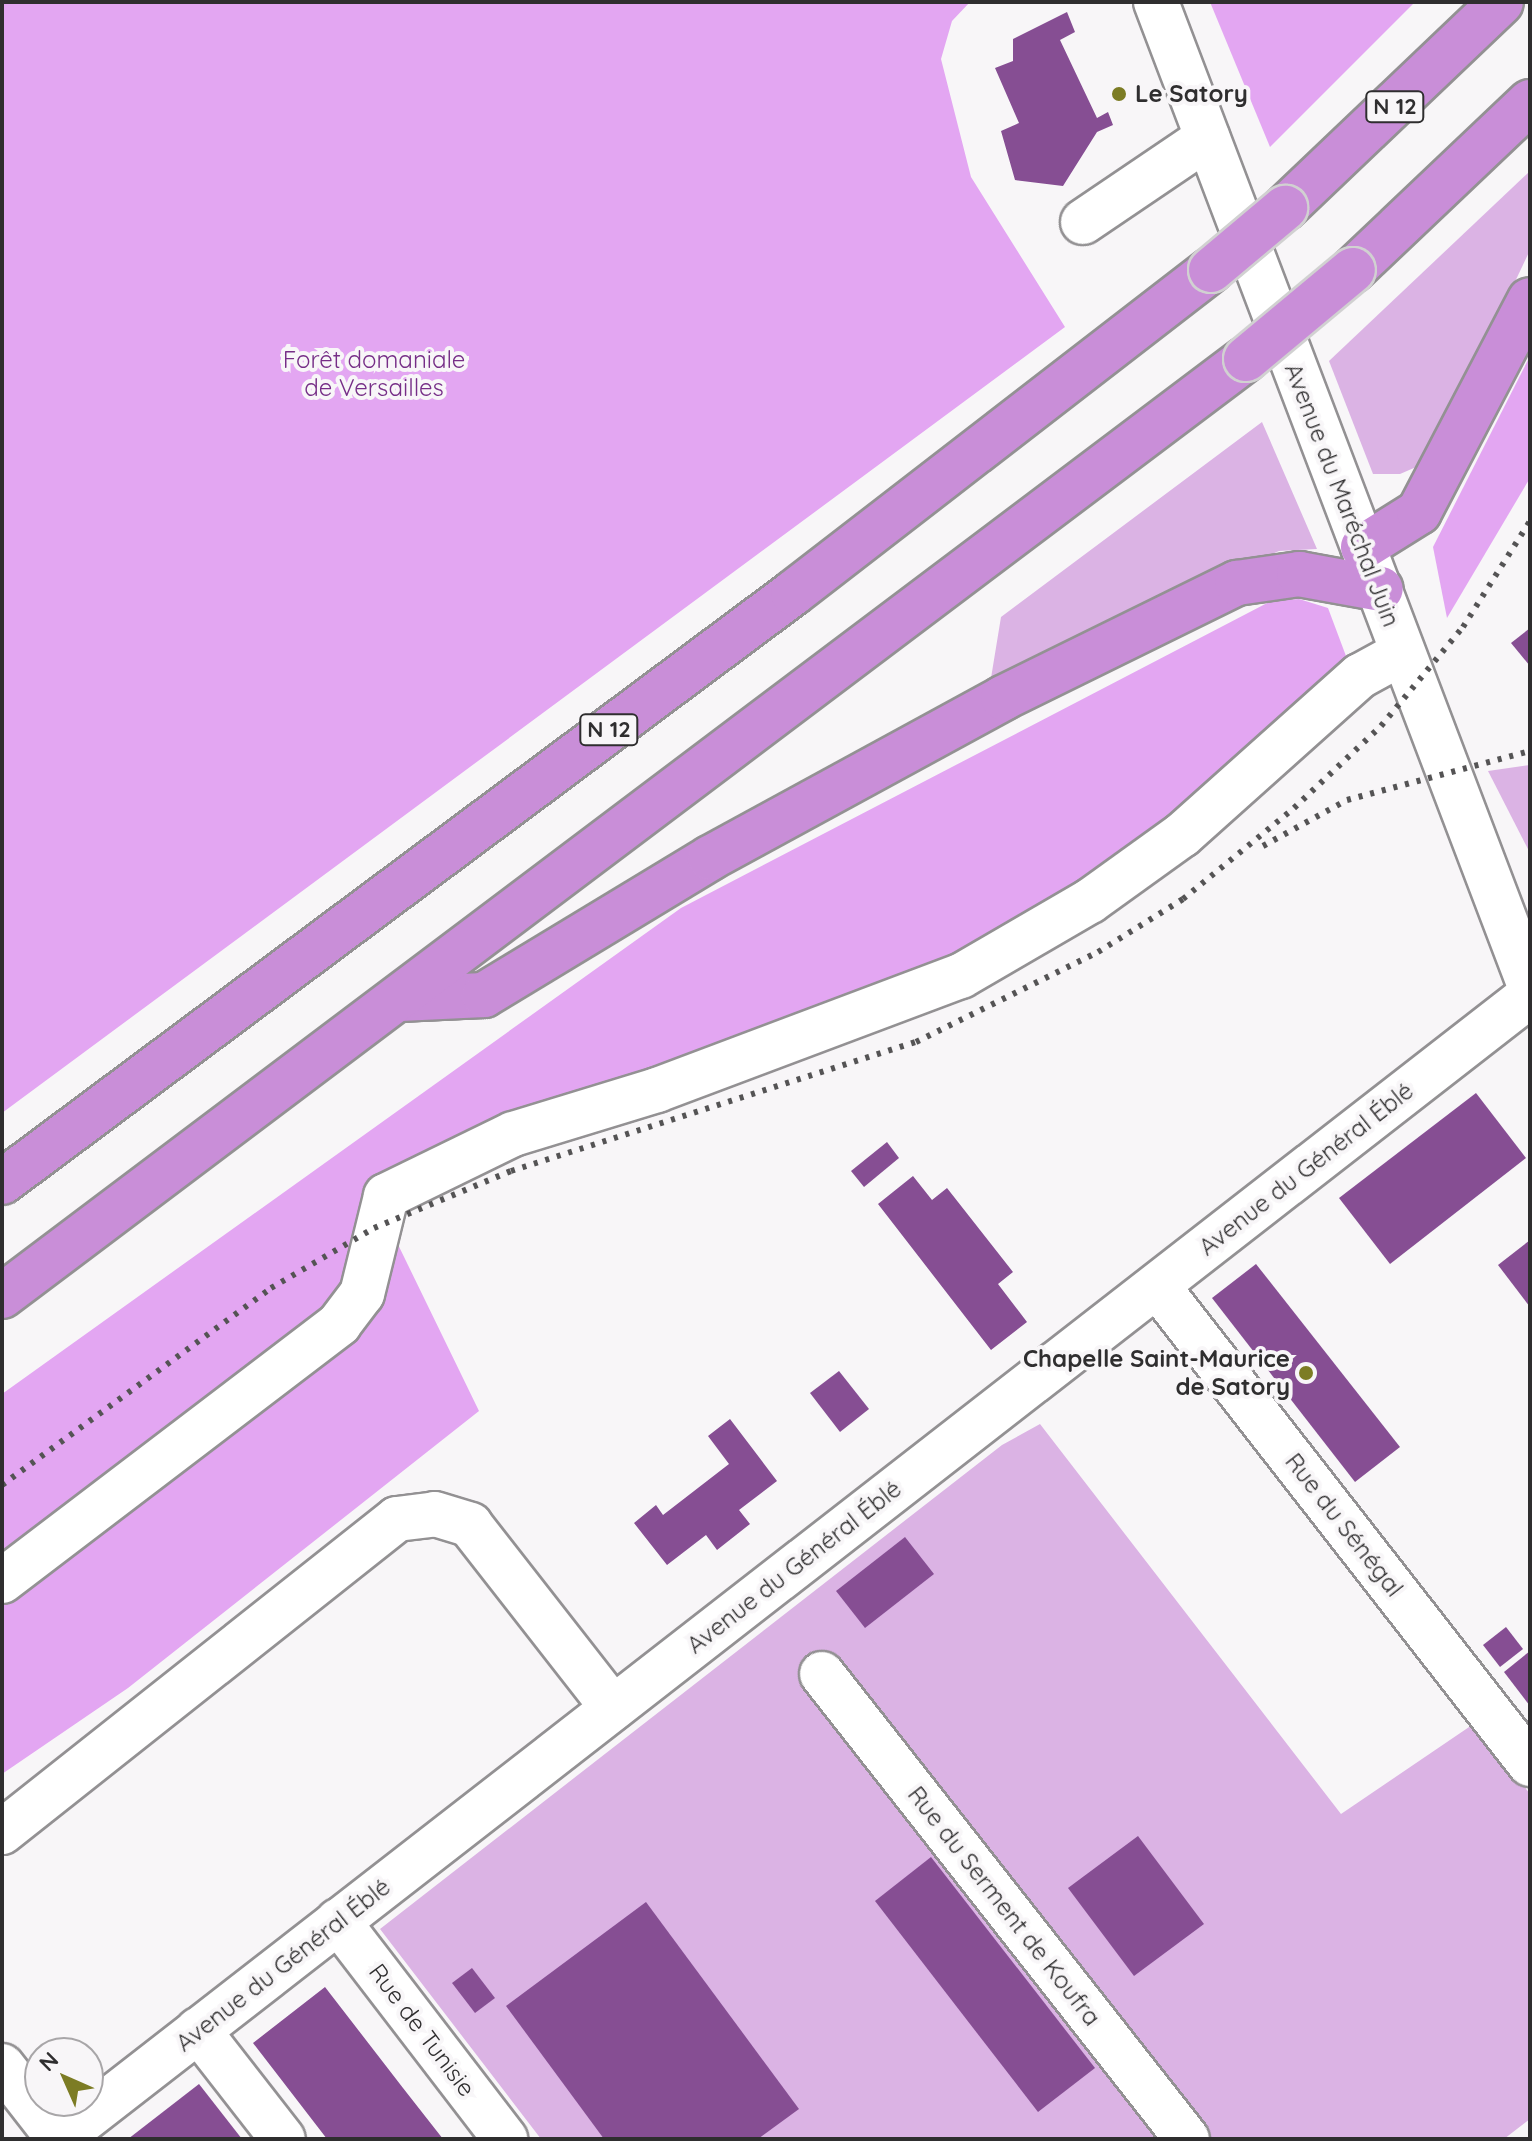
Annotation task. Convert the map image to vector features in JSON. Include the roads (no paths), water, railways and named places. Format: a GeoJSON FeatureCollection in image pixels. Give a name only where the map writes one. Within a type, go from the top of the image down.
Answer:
{"type":"FeatureCollection","features":[{"type":"Feature","properties":{"kind":"highway","name":"N 12"},"geometry":{"type":"LineString","coordinates":[[2,1182],[793,593],[1211,270],[1285,208],[1501,2]]}},
{"type":"Feature","properties":{"kind":"highway"},"geometry":{"type":"LineString","coordinates":[[2,1296],[1246,359],[1353,270],[1530,102]]}},
{"type":"Feature","properties":{"kind":"highway"},"geometry":{"type":"LineString","coordinates":[[1363,547],[1419,512],[1530,300]]}},
{"type":"Feature","properties":{"kind":"highway"},"geometry":{"type":"LineString","coordinates":[[400,999],[484,995],[779,820],[1003,698],[1237,583],[1299,574],[1381,589]]}},
{"type":"Feature","properties":{"kind":"street","name":"Avenue du Maréchal Juin"},"geometry":{"type":"LineString","coordinates":[[1156,2],[1530,986]]}},
{"type":"Feature","properties":{"kind":"street"},"geometry":{"type":"LineString","coordinates":[[1083,222],[1207,138]]}},
{"type":"Feature","properties":{"kind":"street"},"geometry":{"type":"LineString","coordinates":[[2,1581],[339,1324],[362,1294],[386,1196],[415,1177],[513,1134],[657,1090],[961,976],[1090,901],[1182,835],[1360,676],[1402,653]]}},
{"type":"Feature","properties":{"kind":"street","name":"Avenue du Général Éblé"},"geometry":{"type":"LineString","coordinates":[[59,2139],[1530,995]]}},
{"type":"Feature","properties":{"kind":"street","name":"Rue du Sénégal"},"geometry":{"type":"LineString","coordinates":[[1158,1287],[1530,1764]]}},
{"type":"Feature","properties":{"kind":"street"},"geometry":{"type":"LineString","coordinates":[[2,1832],[397,1519],[435,1514],[470,1525],[613,1708]]}},
{"type":"Feature","properties":{"kind":"street","name":"Rue du Serment de Koufra"},"geometry":{"type":"LineString","coordinates":[[822,1674],[1187,2139]]}},
{"type":"Feature","properties":{"kind":"street","name":"Rue de Tunisie"},"geometry":{"type":"LineString","coordinates":[[338,1921],[505,2139]]}},
{"type":"Feature","properties":{"kind":"street"},"geometry":{"type":"LineString","coordinates":[[198,2030],[283,2139]]}},
{"type":"Feature","properties":{"kind":"street"},"geometry":{"type":"LineString","coordinates":[[2,2066],[59,2139]]}},
{"type":"Feature","properties":{"kind":"railway"},"geometry":{"type":"LineString","coordinates":[[2,1485],[271,1288],[374,1228],[511,1171],[916,1042],[1098,952],[1183,899],[1294,808],[1381,726],[1463,627],[1530,521]]}},
{"type":"Feature","properties":{"kind":"railway"},"geometry":{"type":"LineString","coordinates":[[1263,846],[1347,800],[1530,751]]}},
{"type":"Feature","properties":{"kind":"place","name":"Le Satory"},"geometry":{"type":"Point","coordinates":[1119,94]}},
{"type":"Feature","properties":{"kind":"place","name":"Chapelle Saint-Maurice de Satory"},"geometry":{"type":"Point","coordinates":[1306,1373]}},
{"type":"Feature","properties":{"kind":"park label","name":"Forêt domaniale de Versailles"},"geometry":{"type":"Point","coordinates":[374,374]}}]}
